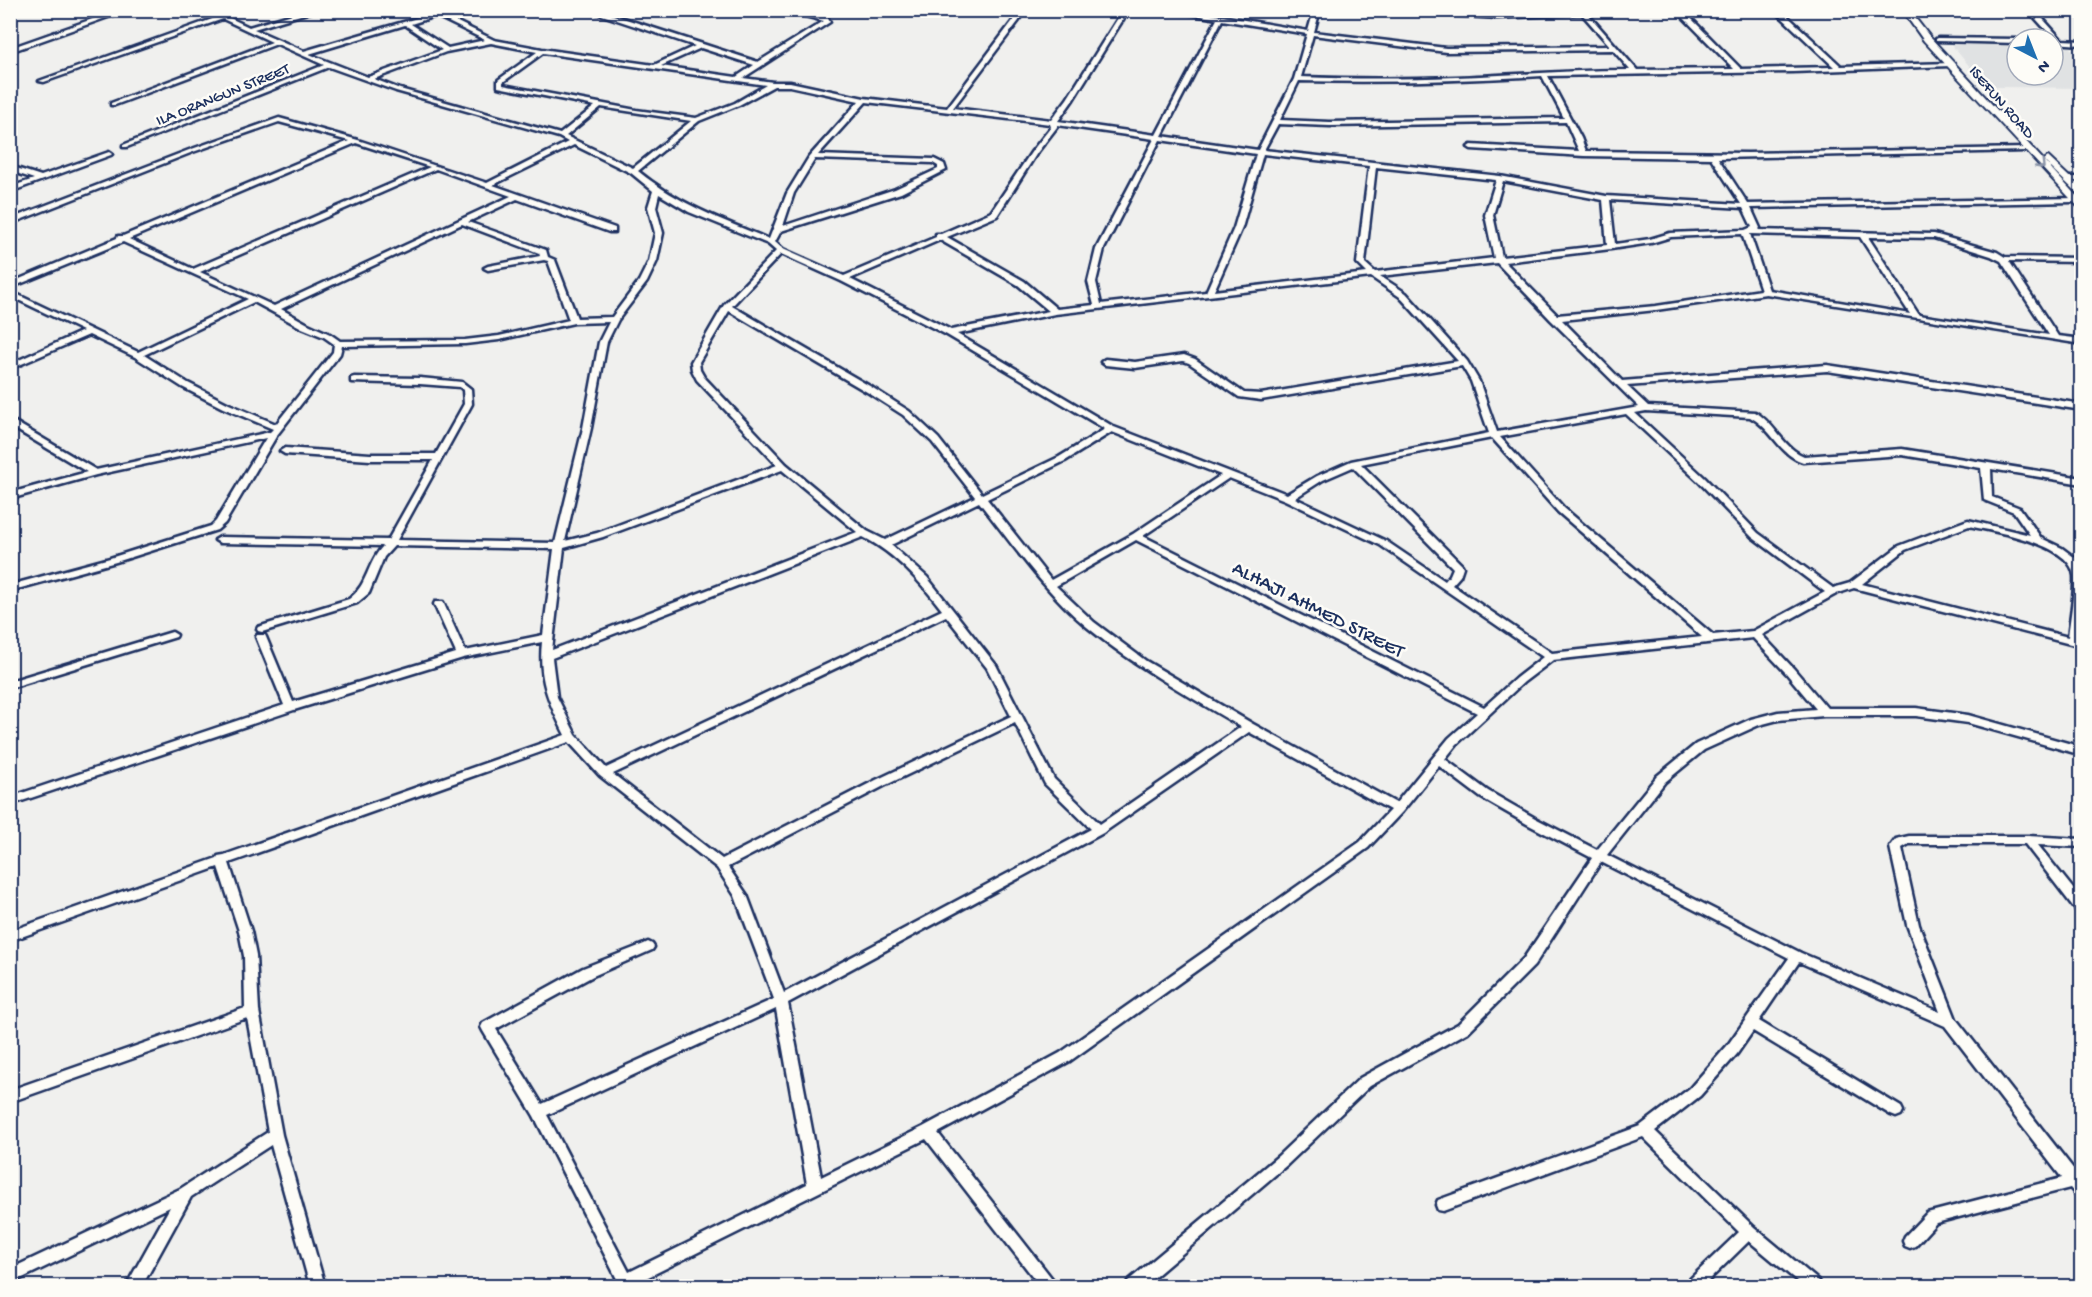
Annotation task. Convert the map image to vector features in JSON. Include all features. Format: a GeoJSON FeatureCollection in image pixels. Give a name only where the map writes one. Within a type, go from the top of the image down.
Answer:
{"type":"FeatureCollection","features":[{"type":"Feature","properties":{"kind":"street"},"geometry":{"type":"LineString","coordinates":[[10,50],[125,10]]}},
{"type":"Feature","properties":{"kind":"street"},"geometry":{"type":"LineString","coordinates":[[207,10],[329,65],[398,90],[561,136],[574,142],[634,171],[657,190],[692,210],[771,242],[780,251],[844,279],[950,333],[1111,429],[1288,498],[1383,543],[1550,657]]}},
{"type":"Feature","properties":{"kind":"street"},"geometry":{"type":"LineString","coordinates":[[247,29],[314,10]]}},
{"type":"Feature","properties":{"kind":"street"},"geometry":{"type":"LineString","coordinates":[[427,10],[492,41],[542,51],[773,84],[790,84],[864,100],[1053,122],[1260,152],[1500,178],[1606,198],[1746,206],[2078,198]]}},
{"type":"Feature","properties":{"kind":"street"},"geometry":{"type":"LineString","coordinates":[[590,10],[756,64]]}},
{"type":"Feature","properties":{"kind":"street"},"geometry":{"type":"LineString","coordinates":[[738,78],[756,64],[827,22],[826,19],[785,10]]}},
{"type":"Feature","properties":{"kind":"street"},"geometry":{"type":"LineString","coordinates":[[949,109],[1024,10]]}},
{"type":"Feature","properties":{"kind":"street"},"geometry":{"type":"LineString","coordinates":[[844,279],[994,214],[1034,152],[1054,127],[1053,122],[1070,100],[1126,10]]}},
{"type":"Feature","properties":{"kind":"street"},"geometry":{"type":"LineString","coordinates":[[1173,10],[1310,33],[1446,50],[1615,48]]}},
{"type":"Feature","properties":{"kind":"street"},"geometry":{"type":"LineString","coordinates":[[1210,292],[1238,228],[1260,152],[1297,79],[1317,10]]}},
{"type":"Feature","properties":{"kind":"street"},"geometry":{"type":"LineString","coordinates":[[1427,10],[1479,16],[1615,10]]}},
{"type":"Feature","properties":{"kind":"street"},"geometry":{"type":"LineString","coordinates":[[1679,10],[1739,70]]}},
{"type":"Feature","properties":{"kind":"street"},"geometry":{"type":"LineString","coordinates":[[1777,10],[1839,68]]}},
{"type":"Feature","properties":{"kind":"street","name":"ISEFUN ROAD"},"geometry":{"type":"LineString","coordinates":[[1905,10],[1927,39],[2025,149],[2078,198]]}},
{"type":"Feature","properties":{"kind":"street","name":"ISEFUN ROAD"},"geometry":{"type":"LineString","coordinates":[[1916,10],[1938,39],[2067,179],[2082,208]]}},
{"type":"Feature","properties":{"kind":"street"},"geometry":{"type":"LineString","coordinates":[[2031,10],[2045,27]]}},
{"type":"Feature","properties":{"kind":"street"},"geometry":{"type":"LineString","coordinates":[[1584,13],[1635,71]]}},
{"type":"Feature","properties":{"kind":"street"},"geometry":{"type":"LineString","coordinates":[[304,53],[436,14]]}},
{"type":"Feature","properties":{"kind":"street"},"geometry":{"type":"LineString","coordinates":[[42,81],[221,18]]}},
{"type":"Feature","properties":{"kind":"street"},"geometry":{"type":"LineString","coordinates":[[1098,307],[1092,282],[1100,249],[1220,19]]}},
{"type":"Feature","properties":{"kind":"street"},"geometry":{"type":"LineString","coordinates":[[406,23],[447,50]]}},
{"type":"Feature","properties":{"kind":"street"},"geometry":{"type":"LineString","coordinates":[[1938,39],[2005,41]]}},
{"type":"Feature","properties":{"kind":"street"},"geometry":{"type":"LineString","coordinates":[[369,79],[447,50],[467,44],[492,41]]}},
{"type":"Feature","properties":{"kind":"street"},"geometry":{"type":"LineString","coordinates":[[113,104],[277,42]]}},
{"type":"Feature","properties":{"kind":"street"},"geometry":{"type":"LineString","coordinates":[[2065,42],[2082,43]]}},
{"type":"Feature","properties":{"kind":"street"},"geometry":{"type":"LineString","coordinates":[[2069,43],[2082,53]]}},
{"type":"Feature","properties":{"kind":"street"},"geometry":{"type":"LineString","coordinates":[[655,66],[702,45]]}},
{"type":"Feature","properties":{"kind":"street"},"geometry":{"type":"LineString","coordinates":[[542,51],[500,81],[500,86],[697,120]]}},
{"type":"Feature","properties":{"kind":"street"},"geometry":{"type":"LineString","coordinates":[[1297,79],[1365,81],[1635,71],[1950,64]]}},
{"type":"Feature","properties":{"kind":"street","name":"ILA ORANGUN STREET"},"geometry":{"type":"LineString","coordinates":[[125,146],[329,65]]}},
{"type":"Feature","properties":{"kind":"street"},"geometry":{"type":"LineString","coordinates":[[1544,74],[1584,154]]}},
{"type":"Feature","properties":{"kind":"street"},"geometry":{"type":"LineString","coordinates":[[634,171],[697,120],[737,104],[773,84]]}},
{"type":"Feature","properties":{"kind":"street"},"geometry":{"type":"LineString","coordinates":[[771,242],[780,229],[793,189],[812,157],[864,100]]}},
{"type":"Feature","properties":{"kind":"street"},"geometry":{"type":"LineString","coordinates":[[561,136],[600,105]]}},
{"type":"Feature","properties":{"kind":"street"},"geometry":{"type":"LineString","coordinates":[[10,222],[273,121],[284,120],[436,167],[612,230]]}},
{"type":"Feature","properties":{"kind":"street"},"geometry":{"type":"LineString","coordinates":[[1276,122],[1330,124],[1568,120]]}},
{"type":"Feature","properties":{"kind":"street"},"geometry":{"type":"LineString","coordinates":[[10,285],[356,141]]}},
{"type":"Feature","properties":{"kind":"street"},"geometry":{"type":"LineString","coordinates":[[488,185],[574,142]]}},
{"type":"Feature","properties":{"kind":"street"},"geometry":{"type":"LineString","coordinates":[[1471,147],[1584,154],[1714,157],[2025,149]]}},
{"type":"Feature","properties":{"kind":"street"},"geometry":{"type":"LineString","coordinates":[[10,190],[109,154]]}},
{"type":"Feature","properties":{"kind":"street"},"geometry":{"type":"LineString","coordinates":[[780,229],[898,191],[942,170],[942,165],[934,161],[812,157]]}},
{"type":"Feature","properties":{"kind":"street"},"geometry":{"type":"LineString","coordinates":[[1714,157],[1746,206],[1756,228],[1744,232]]}},
{"type":"Feature","properties":{"kind":"street"},"geometry":{"type":"LineString","coordinates":[[1372,165],[1361,263],[1373,275],[1402,296],[1464,363],[1475,381],[1494,435],[1561,510],[1712,640]]}},
{"type":"Feature","properties":{"kind":"street"},"geometry":{"type":"LineString","coordinates":[[193,273],[436,167]]}},
{"type":"Feature","properties":{"kind":"street"},"geometry":{"type":"LineString","coordinates":[[10,168],[41,179]]}},
{"type":"Feature","properties":{"kind":"street"},"geometry":{"type":"LineString","coordinates":[[1500,178],[1489,216],[1498,259],[1554,318],[1646,408]]}},
{"type":"Feature","properties":{"kind":"street"},"geometry":{"type":"LineString","coordinates":[[2067,179],[2082,179]]}},
{"type":"Feature","properties":{"kind":"street"},"geometry":{"type":"LineString","coordinates":[[657,190],[652,207],[659,233],[654,261],[638,289],[614,319],[603,342],[587,428],[559,546],[546,638],[546,656],[552,697],[571,737],[604,773],[721,865],[741,895],[781,1001],[815,1186]]}},
{"type":"Feature","properties":{"kind":"street"},"geometry":{"type":"LineString","coordinates":[[276,308],[518,196]]}},
{"type":"Feature","properties":{"kind":"street"},"geometry":{"type":"LineString","coordinates":[[1606,198],[1611,247]]}},
{"type":"Feature","properties":{"kind":"street"},"geometry":{"type":"LineString","coordinates":[[462,222],[543,252],[544,258]]}},
{"type":"Feature","properties":{"kind":"street"},"geometry":{"type":"LineString","coordinates":[[1744,232],[1766,292]]}},
{"type":"Feature","properties":{"kind":"street"},"geometry":{"type":"LineString","coordinates":[[950,333],[1055,312],[1210,292],[1611,247],[1651,241],[1671,235],[1744,232],[1934,236],[2004,259],[2082,260]]}},
{"type":"Feature","properties":{"kind":"street"},"geometry":{"type":"LineString","coordinates":[[1862,234],[1916,317]]}},
{"type":"Feature","properties":{"kind":"street"},"geometry":{"type":"LineString","coordinates":[[939,236],[1021,283],[1055,312]]}},
{"type":"Feature","properties":{"kind":"street"},"geometry":{"type":"LineString","coordinates":[[10,588],[113,560],[214,528],[220,523],[276,431],[337,352],[338,345],[334,339],[307,327],[276,308],[193,273],[121,237]]}},
{"type":"Feature","properties":{"kind":"street"},"geometry":{"type":"LineString","coordinates":[[780,251],[727,307],[695,362],[700,378],[783,466],[864,533],[885,544],[922,579],[992,668],[1049,781],[1098,830]]}},
{"type":"Feature","properties":{"kind":"street"},"geometry":{"type":"LineString","coordinates":[[488,268],[544,258],[552,261],[574,321]]}},
{"type":"Feature","properties":{"kind":"street"},"geometry":{"type":"LineString","coordinates":[[2004,259],[2055,338]]}},
{"type":"Feature","properties":{"kind":"street"},"geometry":{"type":"LineString","coordinates":[[1554,318],[1656,308],[1766,292],[2082,342]]}},
{"type":"Feature","properties":{"kind":"street"},"geometry":{"type":"LineString","coordinates":[[10,293],[138,355],[148,363],[226,406],[276,431]]}},
{"type":"Feature","properties":{"kind":"street"},"geometry":{"type":"LineString","coordinates":[[138,355],[254,299]]}},
{"type":"Feature","properties":{"kind":"street"},"geometry":{"type":"LineString","coordinates":[[727,307],[906,413],[935,440],[1050,585],[1089,624],[1142,663],[1249,727],[1398,809]]}},
{"type":"Feature","properties":{"kind":"street"},"geometry":{"type":"LineString","coordinates":[[338,345],[465,342],[499,338],[574,321],[614,319]]}},
{"type":"Feature","properties":{"kind":"street"},"geometry":{"type":"LineString","coordinates":[[10,367],[88,332]]}},
{"type":"Feature","properties":{"kind":"street"},"geometry":{"type":"LineString","coordinates":[[1105,362],[1135,365],[1184,358],[1242,395],[1261,397],[1464,363]]}},
{"type":"Feature","properties":{"kind":"street"},"geometry":{"type":"LineString","coordinates":[[1620,384],[1827,368],[2082,407]]}},
{"type":"Feature","properties":{"kind":"street"},"geometry":{"type":"LineString","coordinates":[[290,708],[261,633],[360,597],[364,593],[379,556],[391,543],[468,404],[467,389],[451,383],[354,380]]}},
{"type":"Feature","properties":{"kind":"street"},"geometry":{"type":"LineString","coordinates":[[1288,498],[1320,478],[1354,463],[1646,408],[1752,414],[1768,426],[1793,456],[1803,459],[1902,452],[2082,481]]}},
{"type":"Feature","properties":{"kind":"street"},"geometry":{"type":"LineString","coordinates":[[1628,411],[1702,480],[1755,535],[1832,592]]}},
{"type":"Feature","properties":{"kind":"street"},"geometry":{"type":"LineString","coordinates":[[10,422],[95,473]]}},
{"type":"Feature","properties":{"kind":"street"},"geometry":{"type":"LineString","coordinates":[[885,544],[1062,459],[1111,429]]}},
{"type":"Feature","properties":{"kind":"street"},"geometry":{"type":"LineString","coordinates":[[10,496],[95,473],[276,431]]}},
{"type":"Feature","properties":{"kind":"street"},"geometry":{"type":"LineString","coordinates":[[285,451],[370,457],[439,457]]}},
{"type":"Feature","properties":{"kind":"street"},"geometry":{"type":"LineString","coordinates":[[1354,463],[1458,567],[1455,576],[1446,585]]}},
{"type":"Feature","properties":{"kind":"street"},"geometry":{"type":"LineString","coordinates":[[220,540],[559,546],[600,535],[783,466]]}},
{"type":"Feature","properties":{"kind":"street"},"geometry":{"type":"LineString","coordinates":[[1986,466],[1987,498],[2017,510],[2038,540]]}},
{"type":"Feature","properties":{"kind":"street"},"geometry":{"type":"LineString","coordinates":[[1050,585],[1136,536],[1228,475]]}},
{"type":"Feature","properties":{"kind":"street"},"geometry":{"type":"LineString","coordinates":[[648,947],[588,972],[488,1027],[539,1112],[623,1284],[928,1131],[1065,1057],[1364,845],[1398,809],[1453,741],[1550,657],[1755,634],[1832,592],[1854,585],[1902,549],[1968,523],[2038,540],[2060,550],[2073,560],[2079,575],[2077,643],[1854,585]]}},
{"type":"Feature","properties":{"kind":"street"},"geometry":{"type":"LineString","coordinates":[[546,656],[864,533]]}},
{"type":"Feature","properties":{"kind":"street","name":"ALHAJI AHMED STREET"},"geometry":{"type":"LineString","coordinates":[[1136,536],[1485,712]]}},
{"type":"Feature","properties":{"kind":"street"},"geometry":{"type":"LineString","coordinates":[[439,604],[462,655]]}},
{"type":"Feature","properties":{"kind":"street"},"geometry":{"type":"LineString","coordinates":[[604,773],[948,611]]}},
{"type":"Feature","properties":{"kind":"street"},"geometry":{"type":"LineString","coordinates":[[1755,634],[1790,670],[1824,712]]}},
{"type":"Feature","properties":{"kind":"street"},"geometry":{"type":"LineString","coordinates":[[10,685],[172,635]]}},
{"type":"Feature","properties":{"kind":"street"},"geometry":{"type":"LineString","coordinates":[[10,801],[290,708],[462,655],[546,638]]}},
{"type":"Feature","properties":{"kind":"street"},"geometry":{"type":"LineString","coordinates":[[1133,1287],[1283,1160],[1365,1082],[1463,1028],[1529,962],[1599,856],[1661,779],[1700,747],[1755,722],[1778,716],[1824,712],[1916,712],[1968,718],[2082,751]]}},
{"type":"Feature","properties":{"kind":"street"},"geometry":{"type":"LineString","coordinates":[[721,865],[880,783],[1018,717]]}},
{"type":"Feature","properties":{"kind":"street"},"geometry":{"type":"LineString","coordinates":[[539,1112],[781,1001],[1098,830],[1249,727]]}},
{"type":"Feature","properties":{"kind":"street"},"geometry":{"type":"LineString","coordinates":[[10,936],[222,859],[368,811],[571,737]]}},
{"type":"Feature","properties":{"kind":"street"},"geometry":{"type":"LineString","coordinates":[[1438,759],[1484,794],[1599,856],[1797,956],[1950,1022]]}},
{"type":"Feature","properties":{"kind":"street"},"geometry":{"type":"LineString","coordinates":[[1910,1241],[1932,1218],[2077,1186],[1950,1022],[1913,926],[1896,847],[1900,842],[1909,840],[2028,840],[2082,843]]}},
{"type":"Feature","properties":{"kind":"street"},"geometry":{"type":"LineString","coordinates":[[2028,840],[2082,910]]}},
{"type":"Feature","properties":{"kind":"street"},"geometry":{"type":"LineString","coordinates":[[222,859],[250,956],[252,1011],[275,1135],[318,1287]]}},
{"type":"Feature","properties":{"kind":"street"},"geometry":{"type":"LineString","coordinates":[[1443,1205],[1645,1130],[1695,1092],[1732,1050],[1797,956]]}},
{"type":"Feature","properties":{"kind":"street"},"geometry":{"type":"LineString","coordinates":[[10,1096],[252,1011]]}},
{"type":"Feature","properties":{"kind":"street"},"geometry":{"type":"LineString","coordinates":[[1751,1023],[1896,1111]]}},
{"type":"Feature","properties":{"kind":"street"},"geometry":{"type":"LineString","coordinates":[[1645,1130],[1749,1232],[1814,1287]]}},
{"type":"Feature","properties":{"kind":"street"},"geometry":{"type":"LineString","coordinates":[[928,1131],[1048,1287]]}},
{"type":"Feature","properties":{"kind":"street"},"geometry":{"type":"LineString","coordinates":[[10,1277],[186,1194],[275,1135]]}},
{"type":"Feature","properties":{"kind":"street"},"geometry":{"type":"LineString","coordinates":[[134,1287],[186,1194]]}},
{"type":"Feature","properties":{"kind":"street"},"geometry":{"type":"LineString","coordinates":[[1693,1287],[1749,1232]]}},
{"type":"Feature","properties":{"kind":"shaded area"},"geometry":{"type":"Polygon","coordinates":[[[1950,43],[2005,44],[2005,87],[2065,87],[2065,46],[2081,56],[2081,88],[1998,87],[1981,80],[1950,43]]]}}]}
